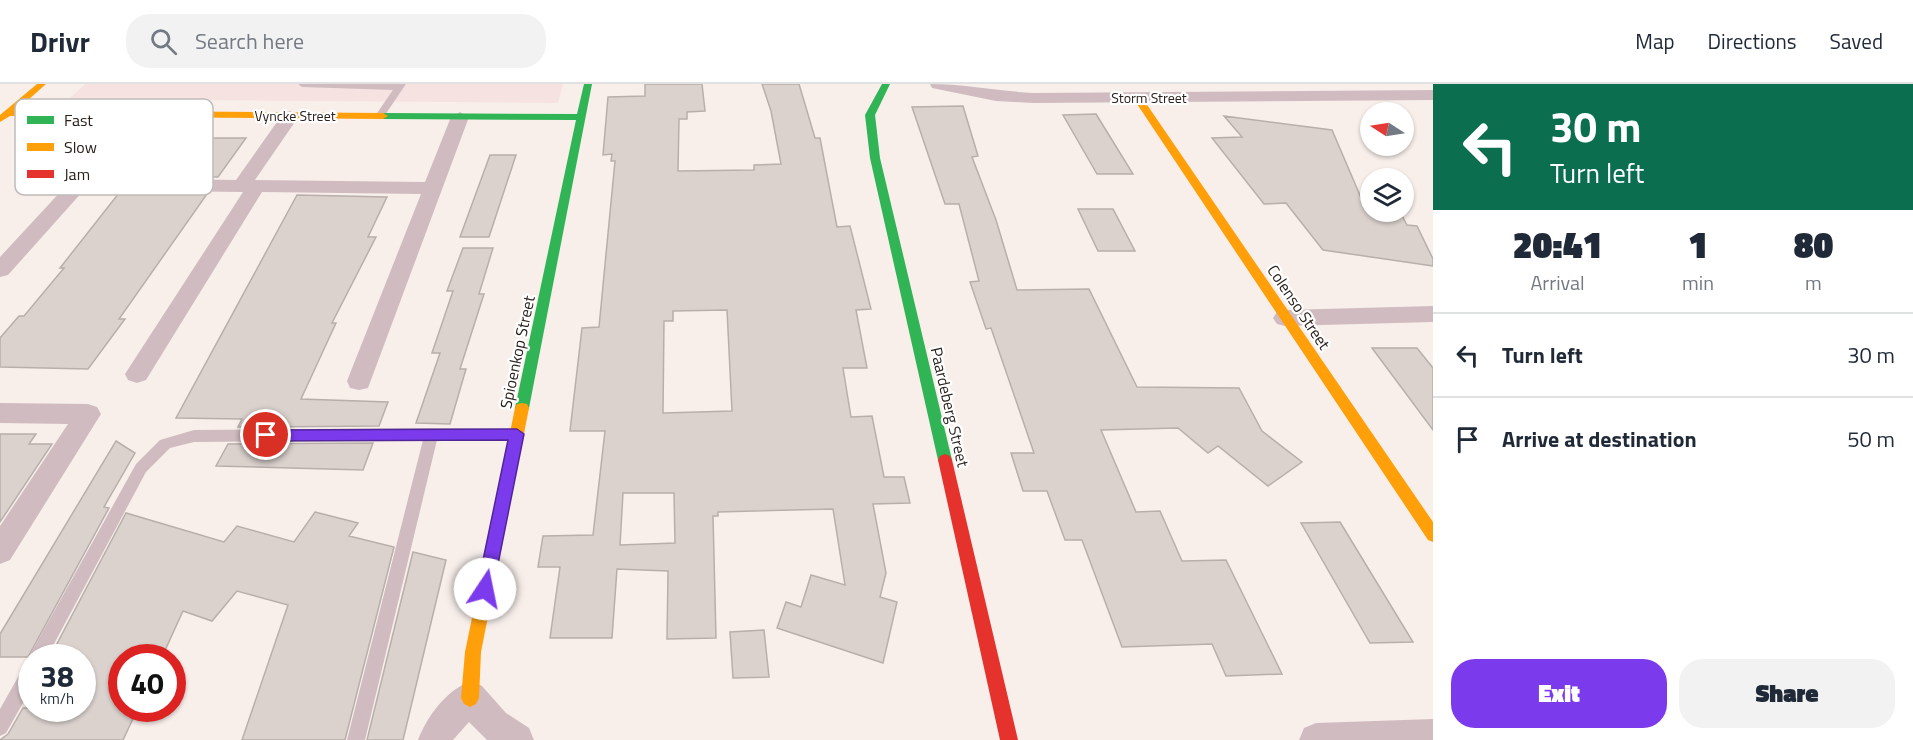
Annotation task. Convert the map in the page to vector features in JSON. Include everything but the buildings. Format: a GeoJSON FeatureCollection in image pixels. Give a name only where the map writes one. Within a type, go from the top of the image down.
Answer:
{"type":"FeatureCollection","features":[{"type":"Feature","properties":{"kind":"street"},"geometry":{"type":"LineString","coordinates":[[24,99],[42,84]]}},
{"type":"Feature","properties":{"kind":"street","name":"Spioenkop Street"},"geometry":{"type":"LineString","coordinates":[[470,698],[473,652],[588,84]]}},
{"type":"Feature","properties":{"kind":"street","name":"Paardeberg Street"},"geometry":{"type":"LineString","coordinates":[[886,84],[870,115],[875,158],[1008,740]]}},
{"type":"Feature","properties":{"kind":"street","name":"Storm Street"},"geometry":{"type":"LineString","coordinates":[[938,84],[1005,96],[1138,98],[1433,95]]}},
{"type":"Feature","properties":{"kind":"street","name":"Colenso Street"},"geometry":{"type":"LineString","coordinates":[[1138,98],[1433,535]]}},
{"type":"Feature","properties":{"kind":"street","name":"Vyncke Street"},"geometry":{"type":"LineString","coordinates":[[213,116],[581,117]]}},
{"type":"Feature","properties":{"kind":"street"},"geometry":{"type":"LineString","coordinates":[[136,374],[290,116]]}},
{"type":"Feature","properties":{"kind":"street"},"geometry":{"type":"LineString","coordinates":[[359,381],[460,117]]}},
{"type":"Feature","properties":{"kind":"street"},"geometry":{"type":"LineString","coordinates":[[213,186],[432,188]]}},
{"type":"Feature","properties":{"kind":"street"},"geometry":{"type":"LineString","coordinates":[[0,270],[69,195]]}},
{"type":"Feature","properties":{"kind":"street"},"geometry":{"type":"LineString","coordinates":[[1285,318],[1433,314]]}},
{"type":"Feature","properties":{"kind":"street"},"geometry":{"type":"LineString","coordinates":[[0,413],[88,414],[0,550]]}},
{"type":"Feature","properties":{"kind":"street"},"geometry":{"type":"LineString","coordinates":[[435,740],[441,727],[470,698],[494,725],[517,740]]}},
{"type":"Feature","properties":{"kind":"street"},"geometry":{"type":"LineString","coordinates":[[1316,740],[1433,736]]}},
{"type":"Feature","properties":{"kind":"lane"},"geometry":{"type":"LineString","coordinates":[[302,84],[393,87],[401,84]]}},
{"type":"Feature","properties":{"kind":"lane"},"geometry":{"type":"LineString","coordinates":[[380,116],[401,84]]}},
{"type":"Feature","properties":{"kind":"lane"},"geometry":{"type":"LineString","coordinates":[[356,740],[432,433]]}},
{"type":"Feature","properties":{"kind":"lane"},"geometry":{"type":"LineString","coordinates":[[45,644],[141,468],[165,444],[194,436],[517,434]]}},
{"type":"Feature","properties":{"kind":"lane"},"geometry":{"type":"LineString","coordinates":[[0,727],[18,694]]}},
{"type":"Feature","properties":{"kind":"shaded area"},"geometry":{"type":"Polygon","coordinates":[[[85,84],[563,84],[558,103],[69,99],[85,84]]]}},
{"type":"Feature","properties":{"kind":"traffic: fast"},"geometry":{"type":"LineString","coordinates":[[522,408],[588,84]]}},
{"type":"Feature","properties":{"kind":"traffic: fast"},"geometry":{"type":"LineString","coordinates":[[886,84],[870,115],[875,158],[945,460]]}},
{"type":"Feature","properties":{"kind":"traffic: fast"},"geometry":{"type":"LineString","coordinates":[[383,116],[581,117]]}},
{"type":"Feature","properties":{"kind":"traffic: slow"},"geometry":{"type":"LineString","coordinates":[[24,99],[42,84]]}},
{"type":"Feature","properties":{"kind":"traffic: slow"},"geometry":{"type":"LineString","coordinates":[[1138,98],[1433,535]]}},
{"type":"Feature","properties":{"kind":"traffic: slow"},"geometry":{"type":"LineString","coordinates":[[1,119],[15,107]]}},
{"type":"Feature","properties":{"kind":"traffic: slow"},"geometry":{"type":"LineString","coordinates":[[9,113],[15,113]]}},
{"type":"Feature","properties":{"kind":"traffic: slow"},"geometry":{"type":"LineString","coordinates":[[213,115],[383,116]]}},
{"type":"Feature","properties":{"kind":"traffic: slow"},"geometry":{"type":"LineString","coordinates":[[470,698],[473,652],[522,408]]}},
{"type":"Feature","properties":{"kind":"traffic: jam"},"geometry":{"type":"LineString","coordinates":[[945,460],[1009,740]]}},
{"type":"Feature","properties":{"kind":"route"},"geometry":{"type":"LineString","coordinates":[[266,435],[517,434],[485,589]]}}]}
